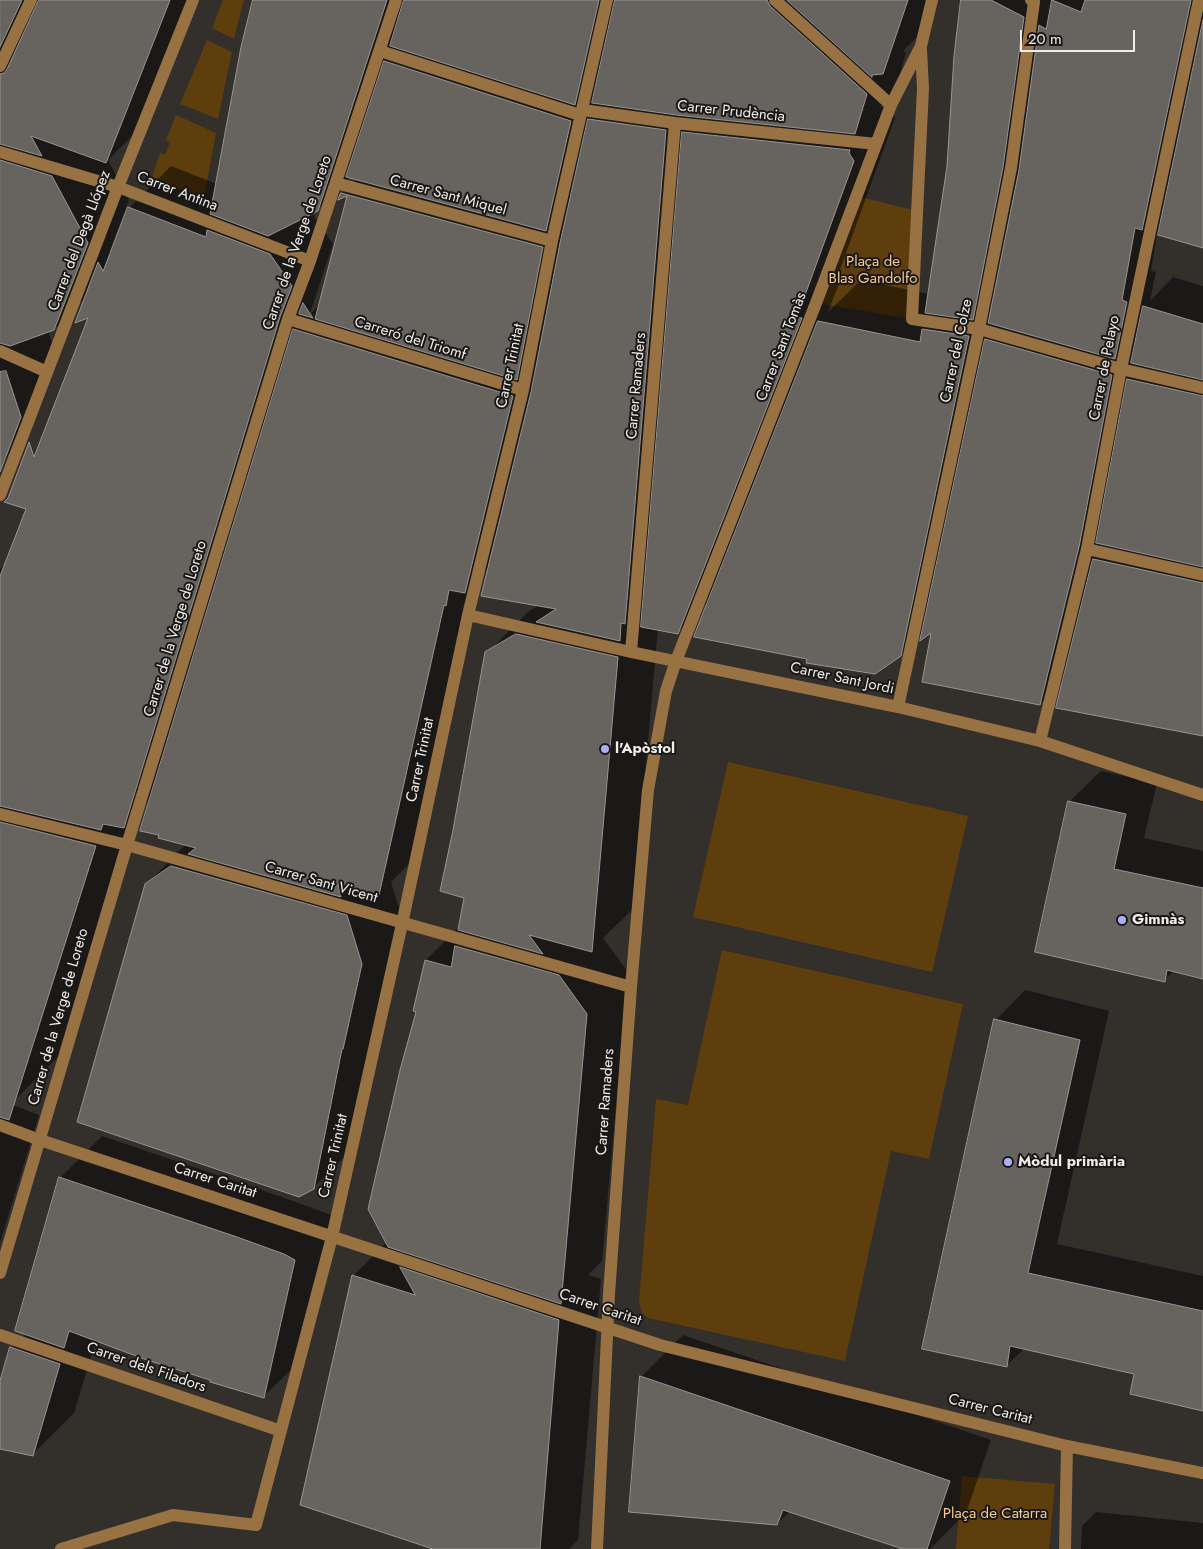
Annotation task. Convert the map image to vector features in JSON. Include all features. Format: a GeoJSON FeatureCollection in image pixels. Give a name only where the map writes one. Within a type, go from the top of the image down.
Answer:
{"type":"FeatureCollection","features":[{"type":"Feature","properties":{"kind":"street"},"geometry":{"type":"LineString","coordinates":[[0,66],[31,0]]}},
{"type":"Feature","properties":{"kind":"street","name":"Carrer del Degà Llópez"},"geometry":{"type":"LineString","coordinates":[[0,495],[118,187],[193,0]]}},
{"type":"Feature","properties":{"kind":"street","name":"Carrer Trinitat"},"geometry":{"type":"LineString","coordinates":[[61,1549],[174,1515],[256,1525],[332,1237],[402,924],[468,615],[523,390],[552,241],[607,0]]}},
{"type":"Feature","properties":{"kind":"street"},"geometry":{"type":"LineString","coordinates":[[775,0],[891,105]]}},
{"type":"Feature","properties":{"kind":"street","name":"Carrer Sant Tomàs"},"geometry":{"type":"LineString","coordinates":[[676,660],[816,303],[891,105],[921,46],[932,0]]}},
{"type":"Feature","properties":{"kind":"street","name":"Carrer del Colze"},"geometry":{"type":"LineString","coordinates":[[898,707],[979,330],[1011,168],[1034,2],[1031,0]]}},
{"type":"Feature","properties":{"kind":"street","name":"Carrer de Pelayo"},"geometry":{"type":"LineString","coordinates":[[1040,741],[1087,549],[1121,369],[1199,0]]}},
{"type":"Feature","properties":{"kind":"street","name":"Carrer de la Verge de Loreto"},"geometry":{"type":"LineString","coordinates":[[0,1272],[127,845],[288,319],[336,184],[380,51],[394,1]]}},
{"type":"Feature","properties":{"kind":"street","name":"Carrer Sant Tomàs"},"geometry":{"type":"LineString","coordinates":[[921,46],[923,88],[912,319],[979,330]]}},
{"type":"Feature","properties":{"kind":"street","name":"Carrer Prudència"},"geometry":{"type":"LineString","coordinates":[[380,51],[581,112],[876,144]]}},
{"type":"Feature","properties":{"kind":"street","name":"Carrer Ramaders"},"geometry":{"type":"LineString","coordinates":[[631,652],[675,123]]}},
{"type":"Feature","properties":{"kind":"street","name":"Carrer Antina"},"geometry":{"type":"LineString","coordinates":[[0,152],[118,187],[310,261]]}},
{"type":"Feature","properties":{"kind":"street","name":"Carrer Sant Miquel"},"geometry":{"type":"LineString","coordinates":[[336,184],[552,241]]}},
{"type":"Feature","properties":{"kind":"street","name":"Carreró del Triomf"},"geometry":{"type":"LineString","coordinates":[[288,319],[523,390]]}},
{"type":"Feature","properties":{"kind":"street"},"geometry":{"type":"LineString","coordinates":[[979,330],[1121,369],[1203,388]]}},
{"type":"Feature","properties":{"kind":"street"},"geometry":{"type":"LineString","coordinates":[[0,351],[47,372]]}},
{"type":"Feature","properties":{"kind":"street"},"geometry":{"type":"LineString","coordinates":[[1087,549],[1203,575]]}},
{"type":"Feature","properties":{"kind":"street","name":"Carrer Sant Jordi"},"geometry":{"type":"LineString","coordinates":[[468,615],[631,652],[898,707],[1040,741],[1203,795]]}},
{"type":"Feature","properties":{"kind":"street","name":"Carrer Ramaders"},"geometry":{"type":"LineString","coordinates":[[597,1549],[607,1327],[631,988],[648,790],[666,691],[676,660]]}},
{"type":"Feature","properties":{"kind":"street","name":"Carrer Sant Vicent"},"geometry":{"type":"LineString","coordinates":[[0,814],[127,845],[631,988]]}},
{"type":"Feature","properties":{"kind":"street","name":"Carrer Caritat"},"geometry":{"type":"LineString","coordinates":[[0,1125],[40,1140],[660,1345],[1067,1446],[1203,1472]]}},
{"type":"Feature","properties":{"kind":"street","name":"Carrer dels Filadors"},"geometry":{"type":"LineString","coordinates":[[0,1336],[281,1431]]}},
{"type":"Feature","properties":{"kind":"street"},"geometry":{"type":"LineString","coordinates":[[1065,1549],[1067,1446]]}},
{"type":"Feature","properties":{"kind":"green space"},"geometry":{"type":"Polygon","coordinates":[[[223,0],[244,0],[234,39],[212,28],[223,0]]]}},
{"type":"Feature","properties":{"kind":"green space"},"geometry":{"type":"Polygon","coordinates":[[[207,40],[232,52],[218,119],[180,104],[207,40]]]}},
{"type":"Feature","properties":{"kind":"green space"},"geometry":{"type":"Polygon","coordinates":[[[176,115],[216,133],[204,198],[152,177],[160,153],[165,155],[170,142],[166,140],[176,115]]]}},
{"type":"Feature","properties":{"kind":"green space","name":"Plaça de Blas Gandolfo"},"geometry":{"type":"Polygon","coordinates":[[[856,196],[917,211],[912,319],[816,303],[856,196]]]}},
{"type":"Feature","properties":{"kind":"green space"},"geometry":{"type":"Polygon","coordinates":[[[728,762],[968,816],[932,972],[693,917],[728,762]]]}},
{"type":"Feature","properties":{"kind":"green space"},"geometry":{"type":"Polygon","coordinates":[[[722,950],[963,1004],[929,1159],[891,1151],[845,1361],[648,1318],[642,1313],[639,1301],[656,1099],[688,1105],[722,950]]]}},
{"type":"Feature","properties":{"kind":"green space","name":"Plaça de Catarra"},"geometry":{"type":"Polygon","coordinates":[[[962,1476],[1055,1484],[1049,1549],[956,1549],[962,1476]]]}},
{"type":"Feature","properties":{"kind":"building"},"geometry":{"type":"Polygon","coordinates":[[[0,0],[22,0],[0,47],[0,0]]]}},
{"type":"Feature","properties":{"kind":"building"},"geometry":{"type":"Polygon","coordinates":[[[39,0],[170,0],[106,163],[31,136],[42,156],[0,144],[0,74],[4,73],[7,69],[39,0]]]}},
{"type":"Feature","properties":{"kind":"building"},"geometry":{"type":"Polygon","coordinates":[[[253,0],[387,0],[318,211],[268,236],[210,214],[241,47],[253,0]]]}},
{"type":"Feature","properties":{"kind":"building"},"geometry":{"type":"Polygon","coordinates":[[[404,0],[599,0],[575,105],[390,46],[404,0]]]}},
{"type":"Feature","properties":{"kind":"building"},"geometry":{"type":"Polygon","coordinates":[[[615,0],[767,0],[770,6],[867,94],[855,134],[676,115],[592,103],[615,0]]]}},
{"type":"Feature","properties":{"kind":"building"},"geometry":{"type":"Polygon","coordinates":[[[787,0],[908,0],[883,74],[872,75],[872,77],[787,0]]]}},
{"type":"Feature","properties":{"kind":"building"},"geometry":{"type":"Polygon","coordinates":[[[961,0],[991,0],[1024,17],[1003,167],[973,320],[925,313],[947,166],[954,56],[961,0]]]}},
{"type":"Feature","properties":{"kind":"building"},"geometry":{"type":"Polygon","coordinates":[[[1052,0],[1081,12],[1085,0],[1191,0],[1142,230],[1135,228],[1122,300],[1127,302],[1115,359],[988,323],[1019,170],[1039,25],[1046,29],[1052,0]]]}},
{"type":"Feature","properties":{"kind":"building"},"geometry":{"type":"Polygon","coordinates":[[[1203,20],[1203,248],[1158,235],[1203,20]]]}},
{"type":"Feature","properties":{"kind":"building"},"geometry":{"type":"Polygon","coordinates":[[[384,61],[571,121],[546,231],[346,177],[384,61]]]}},
{"type":"Feature","properties":{"kind":"building"},"geometry":{"type":"Polygon","coordinates":[[[588,119],[666,130],[625,624],[621,623],[620,641],[536,622],[556,609],[481,596],[531,392],[560,243],[588,119]]]}},
{"type":"Feature","properties":{"kind":"building"},"geometry":{"type":"Polygon","coordinates":[[[682,132],[850,150],[849,153],[854,161],[797,317],[802,318],[678,634],[641,627],[682,132]]]}},
{"type":"Feature","properties":{"kind":"building"},"geometry":{"type":"Polygon","coordinates":[[[0,160],[52,176],[88,243],[54,330],[10,346],[0,343],[0,160]]]}},
{"type":"Feature","properties":{"kind":"building"},"geometry":{"type":"Polygon","coordinates":[[[341,193],[543,247],[517,380],[315,319],[347,196],[338,200],[341,193]]]}},
{"type":"Feature","properties":{"kind":"building"},"geometry":{"type":"Polygon","coordinates":[[[128,207],[206,237],[207,230],[270,254],[292,286],[280,317],[124,828],[103,824],[101,830],[0,806],[0,576],[26,509],[4,502],[8,498],[29,442],[34,457],[88,318],[75,323],[98,262],[103,271],[128,207]]]}},
{"type":"Feature","properties":{"kind":"building"},"geometry":{"type":"Polygon","coordinates":[[[303,303],[313,318],[299,314],[303,303]]]}},
{"type":"Feature","properties":{"kind":"building"},"geometry":{"type":"Polygon","coordinates":[[[1143,306],[1203,324],[1203,380],[1131,363],[1143,306]]]}},
{"type":"Feature","properties":{"kind":"building"},"geometry":{"type":"Polygon","coordinates":[[[818,321],[920,342],[922,329],[969,336],[901,656],[875,674],[806,663],[807,659],[694,637],[818,321]]]}},
{"type":"Feature","properties":{"kind":"building"},"geometry":{"type":"Polygon","coordinates":[[[293,329],[513,396],[465,593],[449,590],[446,606],[444,605],[379,895],[338,885],[341,897],[188,854],[196,848],[158,838],[159,835],[140,831],[293,329]]]}},
{"type":"Feature","properties":{"kind":"building"},"geometry":{"type":"Polygon","coordinates":[[[985,339],[1112,375],[1079,547],[1040,705],[922,682],[931,633],[920,641],[985,339]]]}},
{"type":"Feature","properties":{"kind":"building"},"geometry":{"type":"Polygon","coordinates":[[[6,371],[21,417],[0,472],[0,372],[6,371]]]}},
{"type":"Feature","properties":{"kind":"building"},"geometry":{"type":"Polygon","coordinates":[[[1127,379],[1203,396],[1203,567],[1096,543],[1127,379]]]}},
{"type":"Feature","properties":{"kind":"building"},"geometry":{"type":"Polygon","coordinates":[[[1093,559],[1203,583],[1203,736],[1056,708],[1093,559]]]}},
{"type":"Feature","properties":{"kind":"building"},"geometry":{"type":"Polygon","coordinates":[[[516,634],[618,657],[592,952],[529,935],[543,954],[458,930],[464,898],[440,891],[485,652],[516,634]]]}},
{"type":"Feature","properties":{"kind":"building","name":"Gimnàs"},"geometry":{"type":"Polygon","coordinates":[[[1068,801],[1126,814],[1114,869],[1203,888],[1203,979],[1167,970],[1165,982],[1035,952],[1068,801]]]}},
{"type":"Feature","properties":{"kind":"building"},"geometry":{"type":"Polygon","coordinates":[[[0,822],[96,846],[9,1120],[0,1117],[0,822]]]}},
{"type":"Feature","properties":{"kind":"building"},"geometry":{"type":"Polygon","coordinates":[[[171,866],[347,915],[362,964],[342,1049],[314,1189],[299,1197],[77,1122],[145,884],[171,866]]]}},
{"type":"Feature","properties":{"kind":"building"},"geometry":{"type":"Polygon","coordinates":[[[455,946],[559,975],[587,1014],[561,1304],[388,1247],[368,1209],[400,1070],[416,1012],[413,1011],[425,960],[451,967],[455,946]]]}},
{"type":"Feature","properties":{"kind":"building","name":"Mòdul primària"},"geometry":{"type":"Polygon","coordinates":[[[994,1019],[1080,1040],[1028,1273],[1203,1311],[1203,1411],[1130,1394],[1134,1374],[1010,1346],[1007,1367],[922,1349],[994,1019]]]}},
{"type":"Feature","properties":{"kind":"building"},"geometry":{"type":"Polygon","coordinates":[[[59,1177],[237,1237],[284,1254],[295,1260],[264,1398],[210,1382],[210,1380],[147,1360],[69,1331],[64,1348],[15,1331],[59,1177]]]}},
{"type":"Feature","properties":{"kind":"building"},"geometry":{"type":"Polygon","coordinates":[[[400,1267],[559,1320],[540,1549],[433,1549],[300,1505],[352,1275],[415,1295],[400,1267]]]}},
{"type":"Feature","properties":{"kind":"building"},"geometry":{"type":"Polygon","coordinates":[[[10,1347],[60,1364],[33,1456],[0,1449],[0,1381],[10,1347]]]}},
{"type":"Feature","properties":{"kind":"building"},"geometry":{"type":"Polygon","coordinates":[[[640,1376],[950,1481],[927,1549],[903,1549],[783,1510],[777,1525],[629,1512],[640,1376]]]}},
{"type":"Feature","properties":{"kind":"place","name":"l'Apòstol"},"geometry":{"type":"Point","coordinates":[605,749]}},
{"type":"Feature","properties":{"kind":"place","name":"Gimnàs"},"geometry":{"type":"Point","coordinates":[1122,920]}},
{"type":"Feature","properties":{"kind":"place","name":"Mòdul primària"},"geometry":{"type":"Point","coordinates":[1008,1162]}}]}
